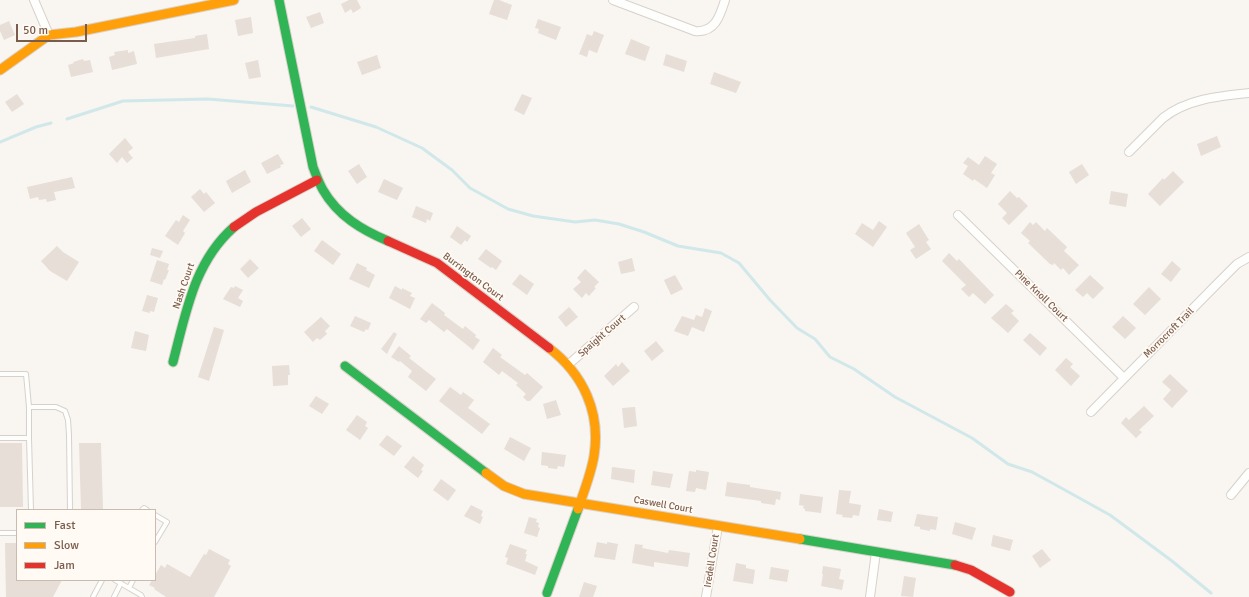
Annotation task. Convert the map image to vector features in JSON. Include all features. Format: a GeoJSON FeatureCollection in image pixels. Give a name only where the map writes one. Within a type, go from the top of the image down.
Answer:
{"type":"FeatureCollection","features":[{"type":"Feature","properties":{"kind":"street"},"geometry":{"type":"LineString","coordinates":[[34,0],[49,36]]}},
{"type":"Feature","properties":{"kind":"street"},"geometry":{"type":"LineString","coordinates":[[0,70],[25,51],[49,36],[76,32],[234,0]]}},
{"type":"Feature","properties":{"kind":"street","name":"Burrington Court"},"geometry":{"type":"LineString","coordinates":[[279,0],[313,167],[317,180],[334,206],[352,224],[375,237],[422,255],[437,263],[569,364],[591,405],[597,430],[596,445],[591,469],[547,593]]}},
{"type":"Feature","properties":{"kind":"street"},"geometry":{"type":"LineString","coordinates":[[613,0],[701,32],[710,29],[718,19],[725,0]]}},
{"type":"Feature","properties":{"kind":"street"},"geometry":{"type":"LineString","coordinates":[[1129,152],[1163,118],[1183,106],[1213,97],[1249,93]]}},
{"type":"Feature","properties":{"kind":"street","name":"Nash Court"},"geometry":{"type":"LineString","coordinates":[[173,362],[191,297],[201,268],[207,255],[216,243],[226,232],[248,217],[317,180]]}},
{"type":"Feature","properties":{"kind":"street","name":"Pine Knoll Court"},"geometry":{"type":"LineString","coordinates":[[958,215],[1124,378]]}},
{"type":"Feature","properties":{"kind":"street","name":"Morrocroft Trail"},"geometry":{"type":"LineString","coordinates":[[1092,412],[1237,264],[1249,257]]}},
{"type":"Feature","properties":{"kind":"street","name":"Spaight Court"},"geometry":{"type":"LineString","coordinates":[[569,364],[634,307]]}},
{"type":"Feature","properties":{"kind":"street","name":"Caswell Court"},"geometry":{"type":"LineString","coordinates":[[345,366],[482,471],[504,486],[524,494],[950,563],[960,566],[994,582],[1010,592]]}},
{"type":"Feature","properties":{"kind":"street"},"geometry":{"type":"LineString","coordinates":[[1231,495],[1249,473]]}},
{"type":"Feature","properties":{"kind":"street","name":"Iredell Court"},"geometry":{"type":"LineString","coordinates":[[706,597],[718,526]]}},
{"type":"Feature","properties":{"kind":"street"},"geometry":{"type":"LineString","coordinates":[[870,597],[876,552]]}},
{"type":"Feature","properties":{"kind":"lane"},"geometry":{"type":"LineString","coordinates":[[0,374],[26,374],[29,406],[31,509]]}},
{"type":"Feature","properties":{"kind":"lane"},"geometry":{"type":"LineString","coordinates":[[29,406],[56,407],[65,411],[68,420],[69,435],[70,509]]}},
{"type":"Feature","properties":{"kind":"lane"},"geometry":{"type":"LineString","coordinates":[[0,438],[29,438]]}},
{"type":"Feature","properties":{"kind":"lane"},"geometry":{"type":"LineString","coordinates":[[156,516],[167,522],[156,540]]}},
{"type":"Feature","properties":{"kind":"lane"},"geometry":{"type":"LineString","coordinates":[[0,533],[16,533]]}},
{"type":"Feature","properties":{"kind":"lane"},"geometry":{"type":"LineString","coordinates":[[93,597],[101,581]]}},
{"type":"Feature","properties":{"kind":"lane"},"geometry":{"type":"LineString","coordinates":[[117,581],[142,597]]}},
{"type":"Feature","properties":{"kind":"lane"},"geometry":{"type":"LineString","coordinates":[[129,588],[132,581]]}},
{"type":"Feature","properties":{"kind":"lane"},"geometry":{"type":"LineString","coordinates":[[114,597],[121,583]]}},
{"type":"Feature","properties":{"kind":"building"},"geometry":{"type":"Polygon","coordinates":[[[349,0],[357,0],[361,8],[353,13],[351,9],[345,13],[341,4],[349,0]]]}},
{"type":"Feature","properties":{"kind":"building"},"geometry":{"type":"Polygon","coordinates":[[[494,0],[499,0],[512,5],[507,20],[489,14],[494,0]]]}},
{"type":"Feature","properties":{"kind":"building"},"geometry":{"type":"Polygon","coordinates":[[[320,12],[324,23],[311,28],[306,17],[320,12]]]}},
{"type":"Feature","properties":{"kind":"building"},"geometry":{"type":"Polygon","coordinates":[[[251,17],[253,33],[238,36],[235,20],[251,17]]]}},
{"type":"Feature","properties":{"kind":"building"},"geometry":{"type":"Polygon","coordinates":[[[538,19],[561,27],[556,40],[538,33],[539,29],[535,28],[538,19]]]}},
{"type":"Feature","properties":{"kind":"building"},"geometry":{"type":"Polygon","coordinates":[[[9,21],[15,35],[4,40],[0,31],[0,25],[9,21]]]}},
{"type":"Feature","properties":{"kind":"building"},"geometry":{"type":"Polygon","coordinates":[[[594,31],[604,35],[597,53],[589,50],[587,57],[579,54],[587,34],[592,36],[594,31]]]}},
{"type":"Feature","properties":{"kind":"building"},"geometry":{"type":"Polygon","coordinates":[[[207,34],[209,49],[156,58],[154,44],[195,38],[195,36],[207,34]]]}},
{"type":"Feature","properties":{"kind":"building"},"geometry":{"type":"Polygon","coordinates":[[[631,39],[650,47],[645,61],[625,54],[631,39]]]}},
{"type":"Feature","properties":{"kind":"building"},"geometry":{"type":"Polygon","coordinates":[[[128,50],[128,53],[134,51],[137,64],[112,70],[109,57],[115,55],[114,52],[128,50]]]}},
{"type":"Feature","properties":{"kind":"building"},"geometry":{"type":"Polygon","coordinates":[[[666,54],[687,61],[684,72],[663,65],[666,54]]]}},
{"type":"Feature","properties":{"kind":"building"},"geometry":{"type":"Polygon","coordinates":[[[377,55],[381,68],[362,75],[357,62],[377,55]]]}},
{"type":"Feature","properties":{"kind":"building"},"geometry":{"type":"Polygon","coordinates":[[[83,59],[84,61],[90,60],[93,72],[71,77],[68,65],[83,59]]]}},
{"type":"Feature","properties":{"kind":"building"},"geometry":{"type":"Polygon","coordinates":[[[258,60],[261,77],[249,79],[245,63],[258,60]]]}},
{"type":"Feature","properties":{"kind":"building"},"geometry":{"type":"Polygon","coordinates":[[[714,72],[741,82],[736,93],[710,84],[714,72]]]}},
{"type":"Feature","properties":{"kind":"building"},"geometry":{"type":"Polygon","coordinates":[[[17,94],[24,104],[12,112],[5,102],[17,94]]]}},
{"type":"Feature","properties":{"kind":"building"},"geometry":{"type":"Polygon","coordinates":[[[522,94],[532,98],[524,115],[514,110],[522,94]]]}},
{"type":"Feature","properties":{"kind":"building"},"geometry":{"type":"Polygon","coordinates":[[[1217,136],[1221,147],[1201,156],[1197,144],[1217,136]]]}},
{"type":"Feature","properties":{"kind":"building"},"geometry":{"type":"Polygon","coordinates":[[[125,138],[133,148],[128,152],[133,158],[127,163],[122,157],[117,163],[109,154],[125,138]]]}},
{"type":"Feature","properties":{"kind":"building"},"geometry":{"type":"Polygon","coordinates":[[[278,154],[284,164],[267,174],[261,163],[278,154]]]}},
{"type":"Feature","properties":{"kind":"building"},"geometry":{"type":"Polygon","coordinates":[[[985,156],[997,164],[991,173],[995,175],[987,188],[974,179],[973,181],[963,174],[968,166],[963,163],[968,157],[979,165],[985,156]]]}},
{"type":"Feature","properties":{"kind":"building"},"geometry":{"type":"Polygon","coordinates":[[[359,164],[367,177],[357,184],[348,171],[359,164]]]}},
{"type":"Feature","properties":{"kind":"building"},"geometry":{"type":"Polygon","coordinates":[[[1082,164],[1089,175],[1076,184],[1069,172],[1082,164]]]}},
{"type":"Feature","properties":{"kind":"building"},"geometry":{"type":"Polygon","coordinates":[[[245,170],[251,182],[232,193],[226,181],[245,170]]]}},
{"type":"Feature","properties":{"kind":"building"},"geometry":{"type":"Polygon","coordinates":[[[1173,171],[1184,182],[1160,206],[1148,194],[1163,178],[1164,180],[1173,171]]]}},
{"type":"Feature","properties":{"kind":"building"},"geometry":{"type":"Polygon","coordinates":[[[72,177],[75,188],[54,192],[56,200],[47,202],[46,199],[39,200],[38,197],[30,199],[27,187],[72,177]]]}},
{"type":"Feature","properties":{"kind":"building"},"geometry":{"type":"Polygon","coordinates":[[[384,179],[403,188],[397,200],[378,192],[384,179]]]}},
{"type":"Feature","properties":{"kind":"building"},"geometry":{"type":"Polygon","coordinates":[[[200,189],[204,194],[206,192],[215,203],[204,212],[191,197],[200,189]]]}},
{"type":"Feature","properties":{"kind":"building"},"geometry":{"type":"Polygon","coordinates":[[[1010,191],[1028,206],[1009,225],[1002,218],[1007,213],[998,204],[1010,191]]]}},
{"type":"Feature","properties":{"kind":"building"},"geometry":{"type":"Polygon","coordinates":[[[1111,191],[1128,194],[1126,207],[1109,204],[1111,191]]]}},
{"type":"Feature","properties":{"kind":"building"},"geometry":{"type":"Polygon","coordinates":[[[416,206],[433,213],[430,221],[427,219],[426,223],[412,217],[416,206]]]}},
{"type":"Feature","properties":{"kind":"building"},"geometry":{"type":"Polygon","coordinates":[[[183,215],[190,220],[183,231],[185,233],[178,245],[165,236],[176,220],[179,222],[183,215]]]}},
{"type":"Feature","properties":{"kind":"building"},"geometry":{"type":"Polygon","coordinates":[[[302,218],[311,229],[301,237],[292,226],[302,218]]]}},
{"type":"Feature","properties":{"kind":"building"},"geometry":{"type":"Polygon","coordinates":[[[879,221],[887,227],[873,247],[855,234],[862,223],[873,230],[879,221]]]}},
{"type":"Feature","properties":{"kind":"building"},"geometry":{"type":"Polygon","coordinates":[[[1030,222],[1033,225],[1036,222],[1045,231],[1047,228],[1067,247],[1064,251],[1079,265],[1069,275],[1063,268],[1061,270],[1054,263],[1053,265],[1050,264],[1028,243],[1030,241],[1021,233],[1030,222]]]}},
{"type":"Feature","properties":{"kind":"building"},"geometry":{"type":"Polygon","coordinates":[[[919,224],[929,240],[926,242],[931,249],[916,259],[910,250],[915,247],[906,233],[919,224]]]}},
{"type":"Feature","properties":{"kind":"building"},"geometry":{"type":"Polygon","coordinates":[[[457,226],[471,236],[467,242],[465,240],[461,245],[450,237],[457,226]]]}},
{"type":"Feature","properties":{"kind":"building"},"geometry":{"type":"Polygon","coordinates":[[[322,240],[341,254],[333,265],[314,251],[322,240]]]}},
{"type":"Feature","properties":{"kind":"building"},"geometry":{"type":"Polygon","coordinates":[[[57,246],[63,252],[79,262],[67,281],[50,271],[41,261],[57,246]]]}},
{"type":"Feature","properties":{"kind":"building"},"geometry":{"type":"Polygon","coordinates":[[[152,248],[163,251],[160,258],[150,255],[152,248]]]}},
{"type":"Feature","properties":{"kind":"building"},"geometry":{"type":"Polygon","coordinates":[[[486,249],[502,261],[496,270],[478,259],[486,249]]]}},
{"type":"Feature","properties":{"kind":"building"},"geometry":{"type":"Polygon","coordinates":[[[949,253],[957,261],[959,259],[994,295],[985,304],[973,293],[969,297],[961,289],[966,285],[942,261],[949,253]]]}},
{"type":"Feature","properties":{"kind":"building"},"geometry":{"type":"Polygon","coordinates":[[[632,258],[635,271],[621,274],[618,262],[632,258]]]}},
{"type":"Feature","properties":{"kind":"building"},"geometry":{"type":"Polygon","coordinates":[[[250,259],[259,268],[248,278],[240,269],[250,259]]]}},
{"type":"Feature","properties":{"kind":"building"},"geometry":{"type":"Polygon","coordinates":[[[157,260],[169,264],[167,270],[169,270],[162,285],[150,281],[157,260]]]}},
{"type":"Feature","properties":{"kind":"building"},"geometry":{"type":"Polygon","coordinates":[[[1172,261],[1181,269],[1171,282],[1161,274],[1172,261]]]}},
{"type":"Feature","properties":{"kind":"building"},"geometry":{"type":"Polygon","coordinates":[[[357,263],[367,268],[366,270],[375,275],[369,288],[349,279],[357,263]]]}},
{"type":"Feature","properties":{"kind":"building"},"geometry":{"type":"Polygon","coordinates":[[[585,269],[599,282],[589,296],[586,293],[582,298],[573,289],[581,282],[577,278],[585,269]]]}},
{"type":"Feature","properties":{"kind":"building"},"geometry":{"type":"Polygon","coordinates":[[[520,274],[534,284],[527,295],[512,284],[520,274]]]}},
{"type":"Feature","properties":{"kind":"building"},"geometry":{"type":"Polygon","coordinates":[[[675,275],[683,289],[671,295],[664,280],[675,275]]]}},
{"type":"Feature","properties":{"kind":"building"},"geometry":{"type":"Polygon","coordinates":[[[1090,275],[1104,288],[1093,299],[1087,293],[1083,297],[1075,290],[1090,275]]]}},
{"type":"Feature","properties":{"kind":"building"},"geometry":{"type":"Polygon","coordinates":[[[235,286],[243,290],[238,298],[243,301],[240,307],[223,299],[231,287],[234,288],[235,286]]]}},
{"type":"Feature","properties":{"kind":"building"},"geometry":{"type":"Polygon","coordinates":[[[395,286],[412,293],[410,296],[415,298],[410,309],[389,298],[395,286]]]}},
{"type":"Feature","properties":{"kind":"building"},"geometry":{"type":"Polygon","coordinates":[[[1149,287],[1161,299],[1145,315],[1133,304],[1149,287]]]}},
{"type":"Feature","properties":{"kind":"building"},"geometry":{"type":"Polygon","coordinates":[[[147,295],[158,298],[154,312],[150,311],[150,313],[142,311],[147,295]]]}},
{"type":"Feature","properties":{"kind":"building"},"geometry":{"type":"Polygon","coordinates":[[[432,303],[445,313],[444,315],[463,329],[465,326],[476,335],[475,337],[480,340],[473,350],[447,329],[444,332],[429,320],[426,323],[420,319],[432,303]]]}},
{"type":"Feature","properties":{"kind":"building"},"geometry":{"type":"Polygon","coordinates":[[[1006,304],[1014,311],[1011,313],[1019,321],[1008,333],[991,318],[1006,304]]]}},
{"type":"Feature","properties":{"kind":"building"},"geometry":{"type":"Polygon","coordinates":[[[569,307],[578,317],[566,327],[558,317],[569,307]]]}},
{"type":"Feature","properties":{"kind":"building"},"geometry":{"type":"Polygon","coordinates":[[[705,308],[712,311],[704,332],[692,327],[688,336],[674,331],[682,316],[694,320],[696,315],[702,317],[705,308]]]}},
{"type":"Feature","properties":{"kind":"building"},"geometry":{"type":"Polygon","coordinates":[[[355,316],[371,323],[368,330],[366,329],[364,332],[350,326],[355,316]]]}},
{"type":"Feature","properties":{"kind":"building"},"geometry":{"type":"Polygon","coordinates":[[[1123,316],[1136,328],[1125,339],[1112,327],[1123,316]]]}},
{"type":"Feature","properties":{"kind":"building"},"geometry":{"type":"Polygon","coordinates":[[[321,317],[330,326],[325,331],[327,334],[320,340],[317,338],[313,342],[304,332],[321,317]]]}},
{"type":"Feature","properties":{"kind":"building"},"geometry":{"type":"Polygon","coordinates":[[[214,327],[224,330],[209,381],[198,377],[214,327]]]}},
{"type":"Feature","properties":{"kind":"building"},"geometry":{"type":"Polygon","coordinates":[[[135,331],[149,335],[146,351],[131,348],[135,331]]]}},
{"type":"Feature","properties":{"kind":"building"},"geometry":{"type":"Polygon","coordinates":[[[394,332],[397,334],[387,354],[381,349],[394,332]]]}},
{"type":"Feature","properties":{"kind":"building"},"geometry":{"type":"Polygon","coordinates":[[[1030,333],[1047,348],[1040,356],[1023,340],[1030,333]]]}},
{"type":"Feature","properties":{"kind":"building"},"geometry":{"type":"Polygon","coordinates":[[[656,341],[664,351],[652,361],[644,351],[656,341]]]}},
{"type":"Feature","properties":{"kind":"building"},"geometry":{"type":"Polygon","coordinates":[[[399,346],[411,356],[409,358],[436,379],[426,391],[408,377],[412,371],[400,361],[399,362],[391,357],[399,346]]]}},
{"type":"Feature","properties":{"kind":"building"},"geometry":{"type":"Polygon","coordinates":[[[493,348],[502,355],[500,357],[525,375],[527,373],[543,387],[530,401],[527,401],[523,397],[526,394],[516,385],[518,383],[502,371],[499,375],[483,362],[493,348]]]}},
{"type":"Feature","properties":{"kind":"building"},"geometry":{"type":"Polygon","coordinates":[[[1066,358],[1073,364],[1070,367],[1080,376],[1071,386],[1055,370],[1066,358]]]}},
{"type":"Feature","properties":{"kind":"building"},"geometry":{"type":"Polygon","coordinates":[[[622,362],[630,371],[613,386],[604,376],[616,364],[618,367],[622,362]]]}},
{"type":"Feature","properties":{"kind":"building"},"geometry":{"type":"Polygon","coordinates":[[[289,365],[290,375],[288,375],[288,385],[273,386],[272,366],[289,365]]]}},
{"type":"Feature","properties":{"kind":"building"},"geometry":{"type":"Polygon","coordinates":[[[1170,374],[1188,391],[1172,408],[1163,399],[1171,390],[1162,382],[1170,374]]]}},
{"type":"Feature","properties":{"kind":"building"},"geometry":{"type":"Polygon","coordinates":[[[450,387],[461,395],[463,392],[474,400],[468,408],[490,424],[482,434],[439,401],[450,387]]]}},
{"type":"Feature","properties":{"kind":"building"},"geometry":{"type":"Polygon","coordinates":[[[316,396],[329,404],[322,414],[309,406],[316,396]]]}},
{"type":"Feature","properties":{"kind":"building"},"geometry":{"type":"Polygon","coordinates":[[[556,400],[561,415],[547,419],[543,404],[556,400]]]}},
{"type":"Feature","properties":{"kind":"building"},"geometry":{"type":"Polygon","coordinates":[[[1144,406],[1154,416],[1139,430],[1142,432],[1136,438],[1121,423],[1126,417],[1129,420],[1144,406]]]}},
{"type":"Feature","properties":{"kind":"building"},"geometry":{"type":"Polygon","coordinates":[[[635,407],[637,426],[624,428],[622,408],[635,407]]]}},
{"type":"Feature","properties":{"kind":"building"},"geometry":{"type":"Polygon","coordinates":[[[357,415],[367,422],[365,426],[368,428],[360,440],[346,430],[357,415]]]}},
{"type":"Feature","properties":{"kind":"building"},"geometry":{"type":"Polygon","coordinates":[[[387,435],[402,446],[394,456],[379,445],[387,435]]]}},
{"type":"Feature","properties":{"kind":"building"},"geometry":{"type":"Polygon","coordinates":[[[510,437],[531,448],[524,461],[504,449],[510,437]]]}},
{"type":"Feature","properties":{"kind":"building"},"geometry":{"type":"Polygon","coordinates":[[[0,443],[22,443],[23,507],[0,507],[0,443]]]}},
{"type":"Feature","properties":{"kind":"building"},"geometry":{"type":"Polygon","coordinates":[[[79,443],[101,443],[103,509],[81,509],[79,443]]]}},
{"type":"Feature","properties":{"kind":"building"},"geometry":{"type":"Polygon","coordinates":[[[542,452],[566,455],[564,467],[558,466],[557,469],[548,468],[548,466],[541,465],[542,452]]]}},
{"type":"Feature","properties":{"kind":"building"},"geometry":{"type":"Polygon","coordinates":[[[413,456],[424,465],[421,470],[423,471],[418,478],[404,467],[413,456]]]}},
{"type":"Feature","properties":{"kind":"building"},"geometry":{"type":"Polygon","coordinates":[[[612,467],[635,470],[634,483],[611,479],[612,467]]]}},
{"type":"Feature","properties":{"kind":"building"},"geometry":{"type":"Polygon","coordinates":[[[696,470],[709,472],[706,490],[696,488],[695,492],[686,491],[689,471],[696,472],[696,470]]]}},
{"type":"Feature","properties":{"kind":"building"},"geometry":{"type":"Polygon","coordinates":[[[653,471],[673,474],[670,488],[651,485],[653,471]]]}},
{"type":"Feature","properties":{"kind":"building"},"geometry":{"type":"Polygon","coordinates":[[[441,479],[456,490],[448,501],[433,490],[441,479]]]}},
{"type":"Feature","properties":{"kind":"building"},"geometry":{"type":"Polygon","coordinates":[[[727,482],[750,485],[750,487],[781,492],[780,500],[776,499],[775,505],[761,503],[761,501],[725,496],[727,482]]]}},
{"type":"Feature","properties":{"kind":"building"},"geometry":{"type":"Polygon","coordinates":[[[839,490],[851,491],[849,503],[861,505],[859,516],[853,515],[852,518],[842,517],[843,515],[836,514],[839,490]]]}},
{"type":"Feature","properties":{"kind":"building"},"geometry":{"type":"Polygon","coordinates":[[[800,494],[823,497],[821,513],[805,511],[803,508],[804,506],[799,505],[800,494]]]}},
{"type":"Feature","properties":{"kind":"building"},"geometry":{"type":"Polygon","coordinates":[[[471,505],[483,511],[481,516],[483,517],[480,524],[464,516],[471,505]]]}},
{"type":"Feature","properties":{"kind":"building"},"geometry":{"type":"Polygon","coordinates":[[[879,509],[893,512],[891,522],[877,520],[879,509]]]}},
{"type":"Feature","properties":{"kind":"building"},"geometry":{"type":"Polygon","coordinates":[[[917,514],[938,517],[936,530],[930,529],[930,531],[914,526],[917,514]]]}},
{"type":"Feature","properties":{"kind":"building"},"geometry":{"type":"Polygon","coordinates":[[[529,517],[537,519],[536,522],[539,523],[538,527],[540,528],[537,537],[524,533],[529,517]]]}},
{"type":"Feature","properties":{"kind":"building"},"geometry":{"type":"Polygon","coordinates":[[[955,522],[976,528],[972,540],[952,534],[955,522]]]}},
{"type":"Feature","properties":{"kind":"building"},"geometry":{"type":"Polygon","coordinates":[[[993,535],[1013,540],[1010,551],[991,546],[993,535]]]}},
{"type":"Feature","properties":{"kind":"building"},"geometry":{"type":"Polygon","coordinates":[[[597,542],[618,544],[615,560],[594,557],[597,542]]]}},
{"type":"Feature","properties":{"kind":"building"},"geometry":{"type":"Polygon","coordinates":[[[5,543],[16,543],[16,581],[61,581],[53,597],[6,597],[5,543]]]}},
{"type":"Feature","properties":{"kind":"building"},"geometry":{"type":"Polygon","coordinates":[[[510,544],[527,550],[525,554],[527,554],[525,561],[538,567],[535,575],[506,564],[508,558],[505,557],[510,544]]]}},
{"type":"Feature","properties":{"kind":"building"},"geometry":{"type":"Polygon","coordinates":[[[635,544],[643,545],[642,548],[668,553],[669,550],[690,553],[688,567],[654,562],[654,567],[632,563],[635,544]]]}},
{"type":"Feature","properties":{"kind":"building"},"geometry":{"type":"Polygon","coordinates":[[[209,549],[230,560],[228,564],[231,566],[214,597],[166,597],[149,585],[151,581],[156,581],[156,573],[161,565],[165,568],[167,564],[190,577],[204,554],[206,555],[209,549]]]}},
{"type":"Feature","properties":{"kind":"building"},"geometry":{"type":"Polygon","coordinates":[[[1042,549],[1051,560],[1040,568],[1032,556],[1042,549]]]}},
{"type":"Feature","properties":{"kind":"building"},"geometry":{"type":"Polygon","coordinates":[[[736,563],[746,565],[746,568],[755,570],[753,584],[733,581],[736,563]]]}},
{"type":"Feature","properties":{"kind":"building"},"geometry":{"type":"Polygon","coordinates":[[[823,566],[841,569],[839,579],[844,580],[842,590],[821,586],[823,566]]]}},
{"type":"Feature","properties":{"kind":"building"},"geometry":{"type":"Polygon","coordinates":[[[771,567],[789,570],[787,582],[769,579],[771,567]]]}},
{"type":"Feature","properties":{"kind":"building"},"geometry":{"type":"Polygon","coordinates":[[[904,576],[916,578],[913,597],[901,596],[904,576]]]}},
{"type":"Feature","properties":{"kind":"building"},"geometry":{"type":"Polygon","coordinates":[[[584,582],[597,586],[593,597],[579,597],[584,582]]]}},
{"type":"Feature","properties":{"kind":"waterway"},"geometry":{"type":"LineString","coordinates":[[67,119],[123,101],[208,99],[293,106]]}},
{"type":"Feature","properties":{"kind":"waterway"},"geometry":{"type":"LineString","coordinates":[[311,107],[376,127],[422,148],[452,170],[470,188],[508,209],[533,216],[575,222],[595,220],[619,224],[644,232],[678,246],[721,253],[739,263],[770,300],[797,328],[815,339],[830,357],[854,369],[895,397],[972,438],[1008,464],[1032,472],[1110,515],[1172,561],[1211,593]]}},
{"type":"Feature","properties":{"kind":"waterway"},"geometry":{"type":"LineString","coordinates":[[0,142],[36,127],[51,123]]}},
{"type":"Feature","properties":{"kind":"traffic: fast"},"geometry":{"type":"LineString","coordinates":[[279,0],[313,167],[319,182],[329,199],[343,215],[360,227],[388,241]]}},
{"type":"Feature","properties":{"kind":"traffic: fast"},"geometry":{"type":"LineString","coordinates":[[173,362],[193,289],[209,256],[220,241],[234,227]]}},
{"type":"Feature","properties":{"kind":"traffic: fast"},"geometry":{"type":"LineString","coordinates":[[345,366],[486,473]]}},
{"type":"Feature","properties":{"kind":"traffic: fast"},"geometry":{"type":"LineString","coordinates":[[547,593],[578,509]]}},
{"type":"Feature","properties":{"kind":"traffic: fast"},"geometry":{"type":"LineString","coordinates":[[800,539],[955,565]]}},
{"type":"Feature","properties":{"kind":"traffic: slow"},"geometry":{"type":"LineString","coordinates":[[0,70],[49,35],[76,32],[234,0]]}},
{"type":"Feature","properties":{"kind":"traffic: slow"},"geometry":{"type":"LineString","coordinates":[[549,348],[561,358],[580,382],[587,395],[595,424],[593,463],[578,509]]}},
{"type":"Feature","properties":{"kind":"traffic: slow"},"geometry":{"type":"LineString","coordinates":[[486,473],[504,486],[524,494],[800,539]]}},
{"type":"Feature","properties":{"kind":"traffic: jam"},"geometry":{"type":"LineString","coordinates":[[234,227],[256,212],[317,180]]}},
{"type":"Feature","properties":{"kind":"traffic: jam"},"geometry":{"type":"LineString","coordinates":[[388,241],[437,263],[549,348]]}},
{"type":"Feature","properties":{"kind":"traffic: jam"},"geometry":{"type":"LineString","coordinates":[[955,565],[971,570],[1010,592]]}}]}
